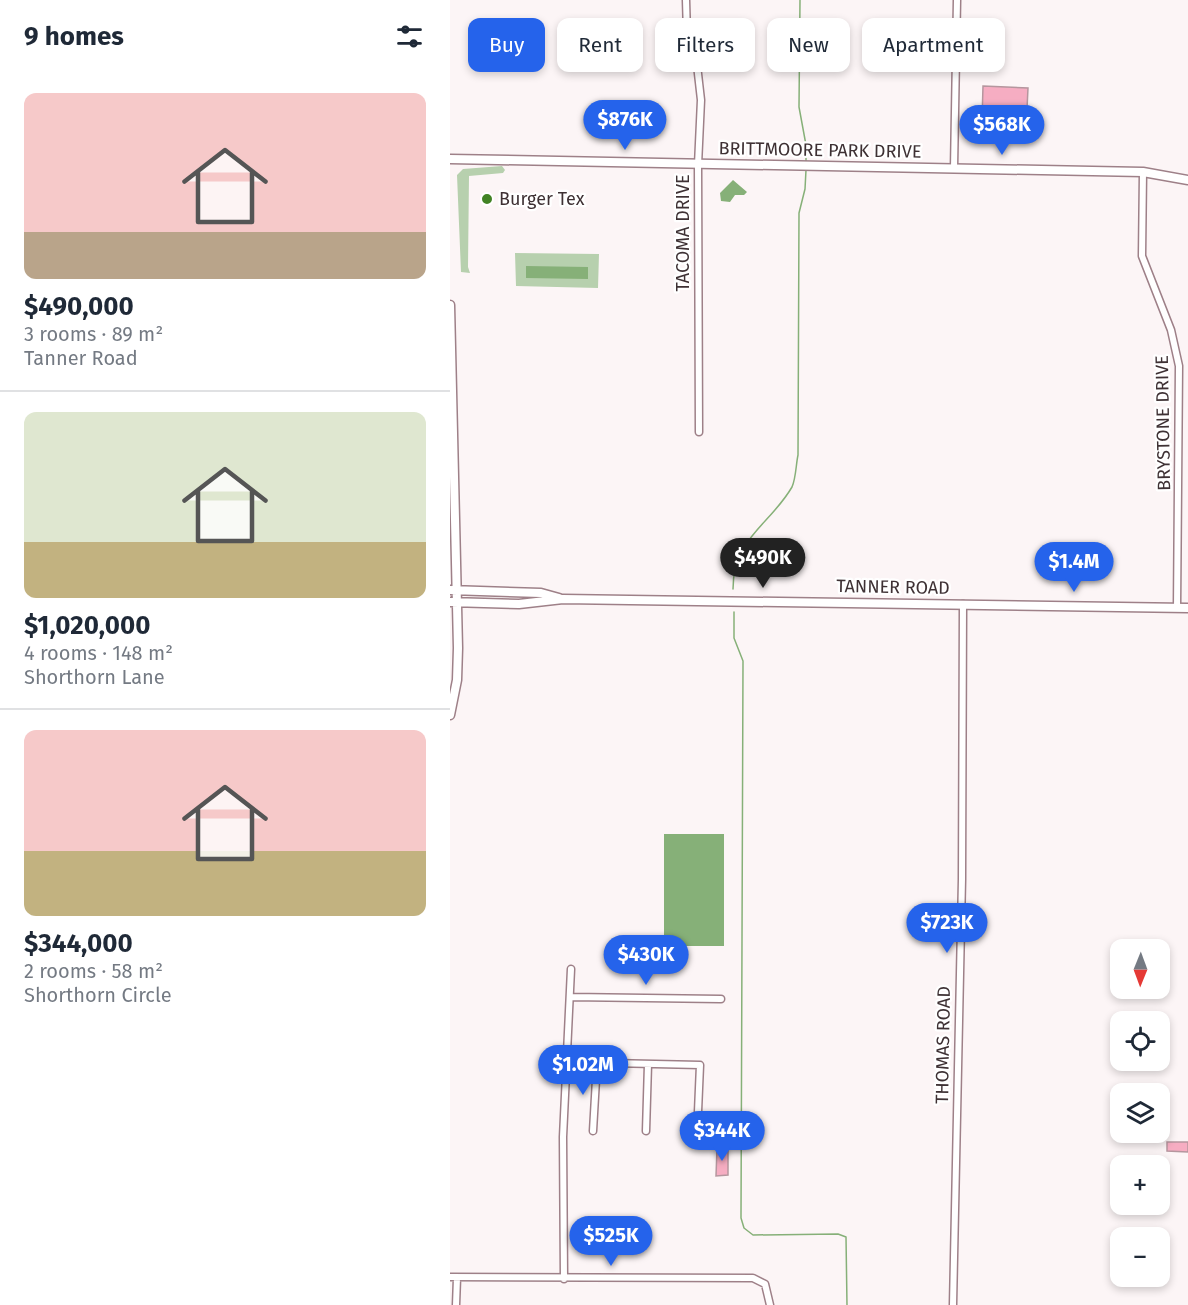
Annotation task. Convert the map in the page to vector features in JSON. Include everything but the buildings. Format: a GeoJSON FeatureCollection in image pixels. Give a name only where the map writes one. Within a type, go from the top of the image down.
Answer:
{"type":"FeatureCollection","features":[{"type":"Feature","properties":{"kind":"main road","name":"BRITTMOORE PARK DRIVE"},"geometry":{"type":"LineString","coordinates":[[450,159],[1143,172],[1188,180]]}},
{"type":"Feature","properties":{"kind":"main road"},"geometry":{"type":"LineString","coordinates":[[450,305],[457,680],[450,715]]}},
{"type":"Feature","properties":{"kind":"main road","name":"TANNER ROAD"},"geometry":{"type":"LineString","coordinates":[[454,590],[541,593],[562,599]]}},
{"type":"Feature","properties":{"kind":"main road","name":"TANNER ROAD"},"geometry":{"type":"LineString","coordinates":[[454,602],[519,604],[562,599],[1188,608]]}},
{"type":"Feature","properties":{"kind":"street","name":"TACOMA DRIVE"},"geometry":{"type":"LineString","coordinates":[[686,0],[687,34],[701,86],[698,165],[699,432]]}},
{"type":"Feature","properties":{"kind":"street"},"geometry":{"type":"LineString","coordinates":[[954,168],[957,0]]}},
{"type":"Feature","properties":{"kind":"street","name":"BRYSTONE DRIVE"},"geometry":{"type":"LineString","coordinates":[[1143,172],[1143,256],[1171,330],[1179,366],[1177,608]]}},
{"type":"Feature","properties":{"kind":"street","name":"THOMAS ROAD"},"geometry":{"type":"LineString","coordinates":[[953,1305],[962,879],[963,604]]}},
{"type":"Feature","properties":{"kind":"street"},"geometry":{"type":"LineString","coordinates":[[564,1278],[565,1062],[571,969]]}},
{"type":"Feature","properties":{"kind":"street"},"geometry":{"type":"LineString","coordinates":[[570,998],[722,999]]}},
{"type":"Feature","properties":{"kind":"street"},"geometry":{"type":"LineString","coordinates":[[565,1062],[700,1065],[697,1135]]}},
{"type":"Feature","properties":{"kind":"street"},"geometry":{"type":"LineString","coordinates":[[593,1131],[597,1062]]}},
{"type":"Feature","properties":{"kind":"street"},"geometry":{"type":"LineString","coordinates":[[646,1131],[648,1064]]}},
{"type":"Feature","properties":{"kind":"street"},"geometry":{"type":"LineString","coordinates":[[456,1305],[453,1277],[753,1278],[765,1284],[770,1305]]}},
{"type":"Feature","properties":{"kind":"shaded area"},"geometry":{"type":"Polygon","coordinates":[[[502,166],[505,170],[503,173],[469,176],[468,267],[470,273],[461,272],[457,175],[463,169],[502,166]]]}},
{"type":"Feature","properties":{"kind":"shaded area"},"geometry":{"type":"Polygon","coordinates":[[[733,180],[747,192],[744,195],[735,195],[730,202],[721,201],[720,193],[733,180]]]}},
{"type":"Feature","properties":{"kind":"shaded area"},"geometry":{"type":"Polygon","coordinates":[[[515,253],[599,254],[598,288],[516,286],[515,253]]]}},
{"type":"Feature","properties":{"kind":"shaded area"},"geometry":{"type":"Polygon","coordinates":[[[526,266],[588,267],[588,279],[526,278],[526,266]]]}},
{"type":"Feature","properties":{"kind":"shaded area"},"geometry":{"type":"Polygon","coordinates":[[[664,834],[724,834],[724,946],[664,946],[664,834]]]}},
{"type":"Feature","properties":{"kind":"waterway"},"geometry":{"type":"LineString","coordinates":[[800,0],[799,107],[806,145],[806,162]]}},
{"type":"Feature","properties":{"kind":"waterway"},"geometry":{"type":"LineString","coordinates":[[733,589],[739,557],[746,544],[783,500],[792,487],[795,475],[798,455],[799,213],[805,189],[806,170]]}},
{"type":"Feature","properties":{"kind":"waterway"},"geometry":{"type":"LineString","coordinates":[[734,612],[734,638],[743,661],[741,1218],[744,1228],[753,1235],[838,1234],[846,1237],[847,1305]]}},
{"type":"Feature","properties":{"kind":"place","name":"Burger Tex"},"geometry":{"type":"Point","coordinates":[487,199]}}]}
